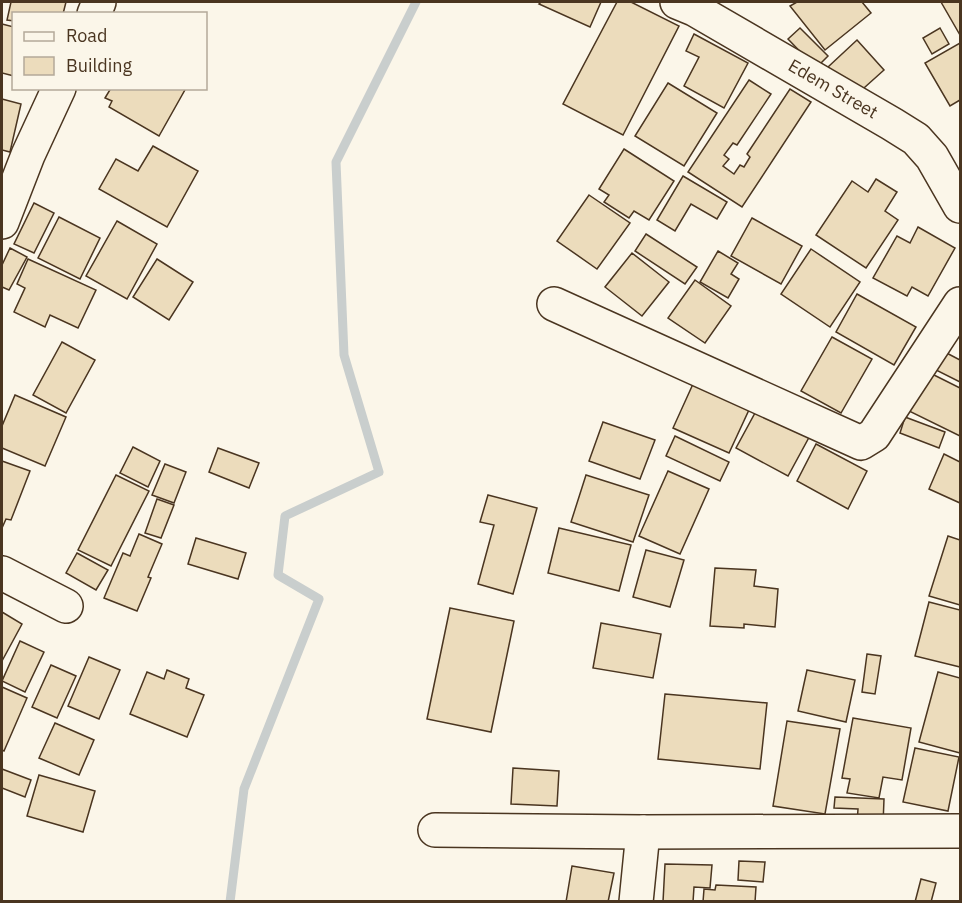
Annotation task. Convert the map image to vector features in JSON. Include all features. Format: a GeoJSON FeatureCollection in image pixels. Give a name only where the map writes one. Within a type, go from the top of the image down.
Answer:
{"type":"FeatureCollection","features":[{"type":"Feature","properties":{"kind":"street","name":"Edem Street"},"geometry":{"type":"LineString","coordinates":[[677,2],[714,21],[916,139],[932,157],[960,206]]}},
{"type":"Feature","properties":{"kind":"street"},"geometry":{"type":"LineString","coordinates":[[2,222],[28,155],[58,90]]}},
{"type":"Feature","properties":{"kind":"street"},"geometry":{"type":"LineString","coordinates":[[554,304],[861,443],[874,435],[960,304]]}},
{"type":"Feature","properties":{"kind":"street"},"geometry":{"type":"LineString","coordinates":[[2,573],[66,606]]}},
{"type":"Feature","properties":{"kind":"street"},"geometry":{"type":"LineString","coordinates":[[435,830],[960,831]]}},
{"type":"Feature","properties":{"kind":"street"},"geometry":{"type":"LineString","coordinates":[[636,902],[643,832]]}},
{"type":"Feature","properties":{"kind":"building"},"geometry":{"type":"Polygon","coordinates":[[[11,2],[66,2],[64,12],[12,12],[12,21],[7,20],[11,2]]]}},
{"type":"Feature","properties":{"kind":"building"},"geometry":{"type":"Polygon","coordinates":[[[541,2],[601,2],[590,27],[539,4],[541,2]]]}},
{"type":"Feature","properties":{"kind":"building"},"geometry":{"type":"Polygon","coordinates":[[[617,2],[631,2],[679,26],[623,135],[563,104],[617,2]]]}},
{"type":"Feature","properties":{"kind":"building"},"geometry":{"type":"Polygon","coordinates":[[[797,2],[862,2],[871,13],[825,50],[790,6],[797,2]]]}},
{"type":"Feature","properties":{"kind":"building"},"geometry":{"type":"Polygon","coordinates":[[[941,2],[960,2],[960,35],[941,2]]]}},
{"type":"Feature","properties":{"kind":"building"},"geometry":{"type":"Polygon","coordinates":[[[2,24],[12,26],[12,76],[2,73],[2,24]]]}},
{"type":"Feature","properties":{"kind":"building"},"geometry":{"type":"Polygon","coordinates":[[[800,28],[828,56],[816,68],[788,39],[800,28]]]}},
{"type":"Feature","properties":{"kind":"building"},"geometry":{"type":"Polygon","coordinates":[[[940,28],[949,44],[932,54],[923,38],[940,28]]]}},
{"type":"Feature","properties":{"kind":"building"},"geometry":{"type":"Polygon","coordinates":[[[694,34],[748,63],[724,108],[684,86],[699,57],[686,51],[694,34]]]}},
{"type":"Feature","properties":{"kind":"building"},"geometry":{"type":"Polygon","coordinates":[[[857,40],[884,70],[855,96],[828,67],[857,40]]]}},
{"type":"Feature","properties":{"kind":"building"},"geometry":{"type":"Polygon","coordinates":[[[960,43],[960,100],[950,106],[925,63],[960,43]]]}},
{"type":"Feature","properties":{"kind":"building"},"geometry":{"type":"Polygon","coordinates":[[[749,80],[771,94],[737,145],[733,143],[724,155],[729,159],[723,166],[734,174],[740,165],[744,167],[750,157],[747,154],[790,89],[811,102],[742,207],[688,172],[749,80]]]}},
{"type":"Feature","properties":{"kind":"building"},"geometry":{"type":"Polygon","coordinates":[[[668,83],[717,113],[684,166],[635,136],[668,83]]]}},
{"type":"Feature","properties":{"kind":"building"},"geometry":{"type":"Polygon","coordinates":[[[110,90],[185,90],[159,136],[109,107],[112,101],[105,98],[110,90]]]}},
{"type":"Feature","properties":{"kind":"building"},"geometry":{"type":"Polygon","coordinates":[[[2,99],[21,104],[10,152],[2,150],[2,99]]]}},
{"type":"Feature","properties":{"kind":"building"},"geometry":{"type":"Polygon","coordinates":[[[153,146],[198,171],[167,227],[99,189],[116,159],[138,171],[153,146]]]}},
{"type":"Feature","properties":{"kind":"building"},"geometry":{"type":"Polygon","coordinates":[[[624,149],[674,181],[649,220],[634,211],[629,218],[604,202],[609,195],[599,189],[624,149]]]}},
{"type":"Feature","properties":{"kind":"building"},"geometry":{"type":"Polygon","coordinates":[[[683,176],[727,202],[717,219],[691,204],[675,231],[657,220],[683,176]]]}},
{"type":"Feature","properties":{"kind":"building"},"geometry":{"type":"Polygon","coordinates":[[[876,179],[897,192],[885,211],[898,220],[866,268],[816,235],[852,181],[868,192],[876,179]]]}},
{"type":"Feature","properties":{"kind":"building"},"geometry":{"type":"Polygon","coordinates":[[[589,195],[630,223],[597,269],[557,241],[589,195]]]}},
{"type":"Feature","properties":{"kind":"building"},"geometry":{"type":"Polygon","coordinates":[[[34,203],[54,213],[34,253],[14,244],[34,203]]]}},
{"type":"Feature","properties":{"kind":"building"},"geometry":{"type":"Polygon","coordinates":[[[59,217],[100,238],[80,279],[38,258],[59,217]]]}},
{"type":"Feature","properties":{"kind":"building"},"geometry":{"type":"Polygon","coordinates":[[[752,218],[802,246],[781,284],[731,256],[752,218]]]}},
{"type":"Feature","properties":{"kind":"building"},"geometry":{"type":"Polygon","coordinates":[[[117,221],[157,244],[127,299],[86,276],[117,221]]]}},
{"type":"Feature","properties":{"kind":"building"},"geometry":{"type":"Polygon","coordinates":[[[918,227],[955,248],[928,296],[912,287],[907,296],[873,278],[897,236],[910,243],[918,227]]]}},
{"type":"Feature","properties":{"kind":"building"},"geometry":{"type":"Polygon","coordinates":[[[646,234],[697,267],[685,284],[635,251],[646,234]]]}},
{"type":"Feature","properties":{"kind":"building"},"geometry":{"type":"Polygon","coordinates":[[[10,248],[27,257],[9,290],[2,287],[2,265],[10,248]]]}},
{"type":"Feature","properties":{"kind":"building"},"geometry":{"type":"Polygon","coordinates":[[[811,249],[860,282],[830,327],[781,294],[811,249]]]}},
{"type":"Feature","properties":{"kind":"building"},"geometry":{"type":"Polygon","coordinates":[[[718,251],[738,263],[731,274],[739,279],[728,298],[700,282],[718,251]]]}},
{"type":"Feature","properties":{"kind":"building"},"geometry":{"type":"Polygon","coordinates":[[[632,253],[669,282],[642,316],[605,287],[632,253]]]}},
{"type":"Feature","properties":{"kind":"building"},"geometry":{"type":"Polygon","coordinates":[[[28,259],[96,290],[78,328],[50,315],[45,327],[14,312],[25,288],[17,284],[28,259]]]}},
{"type":"Feature","properties":{"kind":"building"},"geometry":{"type":"Polygon","coordinates":[[[157,259],[193,282],[169,320],[133,297],[157,259]]]}},
{"type":"Feature","properties":{"kind":"building"},"geometry":{"type":"Polygon","coordinates":[[[695,280],[731,306],[705,343],[668,318],[695,280]]]}},
{"type":"Feature","properties":{"kind":"building"},"geometry":{"type":"Polygon","coordinates":[[[857,294],[916,327],[894,365],[836,332],[857,294]]]}},
{"type":"Feature","properties":{"kind":"building"},"geometry":{"type":"Polygon","coordinates":[[[832,337],[872,359],[841,413],[801,391],[832,337]]]}},
{"type":"Feature","properties":{"kind":"building"},"geometry":{"type":"Polygon","coordinates":[[[62,342],[95,360],[66,413],[33,395],[62,342]]]}},
{"type":"Feature","properties":{"kind":"building"},"geometry":{"type":"Polygon","coordinates":[[[939,349],[960,360],[960,382],[930,367],[939,349]]]}},
{"type":"Feature","properties":{"kind":"building"},"geometry":{"type":"Polygon","coordinates":[[[928,372],[960,388],[960,436],[909,411],[928,372]]]}},
{"type":"Feature","properties":{"kind":"building"},"geometry":{"type":"Polygon","coordinates":[[[698,373],[754,399],[729,453],[673,428],[698,373]]]}},
{"type":"Feature","properties":{"kind":"building"},"geometry":{"type":"Polygon","coordinates":[[[15,395],[66,417],[45,466],[2,448],[2,426],[15,395]]]}},
{"type":"Feature","properties":{"kind":"building"},"geometry":{"type":"Polygon","coordinates":[[[761,402],[813,430],[788,476],[736,448],[761,402]]]}},
{"type":"Feature","properties":{"kind":"building"},"geometry":{"type":"Polygon","coordinates":[[[905,417],[945,432],[939,448],[900,433],[905,417]]]}},
{"type":"Feature","properties":{"kind":"building"},"geometry":{"type":"Polygon","coordinates":[[[603,422],[655,440],[640,479],[589,461],[603,422]]]}},
{"type":"Feature","properties":{"kind":"building"},"geometry":{"type":"Polygon","coordinates":[[[675,436],[729,462],[720,481],[666,456],[675,436]]]}},
{"type":"Feature","properties":{"kind":"building"},"geometry":{"type":"Polygon","coordinates":[[[816,444],[867,471],[848,509],[797,481],[816,444]]]}},
{"type":"Feature","properties":{"kind":"building"},"geometry":{"type":"Polygon","coordinates":[[[133,447],[160,461],[148,487],[120,473],[133,447]]]}},
{"type":"Feature","properties":{"kind":"building"},"geometry":{"type":"Polygon","coordinates":[[[218,448],[259,463],[249,488],[209,472],[218,448]]]}},
{"type":"Feature","properties":{"kind":"building"},"geometry":{"type":"Polygon","coordinates":[[[944,454],[960,462],[960,503],[929,489],[944,454]]]}},
{"type":"Feature","properties":{"kind":"building"},"geometry":{"type":"Polygon","coordinates":[[[2,461],[30,471],[11,520],[6,519],[2,528],[2,461]]]}},
{"type":"Feature","properties":{"kind":"building"},"geometry":{"type":"Polygon","coordinates":[[[165,464],[186,472],[174,503],[152,495],[165,464]]]}},
{"type":"Feature","properties":{"kind":"building"},"geometry":{"type":"Polygon","coordinates":[[[668,471],[709,489],[680,554],[639,536],[668,471]]]}},
{"type":"Feature","properties":{"kind":"building"},"geometry":{"type":"Polygon","coordinates":[[[116,475],[149,491],[111,566],[78,550],[116,475]]]}},
{"type":"Feature","properties":{"kind":"building"},"geometry":{"type":"Polygon","coordinates":[[[586,475],[649,495],[633,542],[571,522],[586,475]]]}},
{"type":"Feature","properties":{"kind":"building"},"geometry":{"type":"Polygon","coordinates":[[[488,495],[537,508],[513,594],[478,584],[494,525],[480,522],[488,495]]]}},
{"type":"Feature","properties":{"kind":"building"},"geometry":{"type":"Polygon","coordinates":[[[157,499],[174,505],[161,538],[145,533],[157,499]]]}},
{"type":"Feature","properties":{"kind":"building"},"geometry":{"type":"Polygon","coordinates":[[[559,528],[631,545],[619,591],[548,573],[559,528]]]}},
{"type":"Feature","properties":{"kind":"building"},"geometry":{"type":"Polygon","coordinates":[[[139,534],[162,544],[137,611],[104,598],[123,553],[130,556],[139,534]]]}},
{"type":"Feature","properties":{"kind":"building"},"geometry":{"type":"Polygon","coordinates":[[[948,536],[960,540],[960,605],[929,596],[948,536]]]}},
{"type":"Feature","properties":{"kind":"building"},"geometry":{"type":"Polygon","coordinates":[[[196,538],[246,553],[238,579],[188,564],[196,538]]]}},
{"type":"Feature","properties":{"kind":"building"},"geometry":{"type":"Polygon","coordinates":[[[646,550],[684,560],[670,607],[633,597],[646,550]]]}},
{"type":"Feature","properties":{"kind":"building"},"geometry":{"type":"Polygon","coordinates":[[[77,553],[108,570],[96,590],[66,573],[77,553]]]}},
{"type":"Feature","properties":{"kind":"building"},"geometry":{"type":"Polygon","coordinates":[[[715,568],[756,570],[754,586],[778,589],[775,627],[744,624],[744,628],[710,626],[715,568]]]}},
{"type":"Feature","properties":{"kind":"building"},"geometry":{"type":"Polygon","coordinates":[[[929,602],[960,610],[960,667],[915,656],[929,602]]]}},
{"type":"Feature","properties":{"kind":"building"},"geometry":{"type":"Polygon","coordinates":[[[450,608],[514,621],[491,732],[427,719],[450,608]]]}},
{"type":"Feature","properties":{"kind":"building"},"geometry":{"type":"Polygon","coordinates":[[[2,612],[22,624],[2,661],[2,612]]]}},
{"type":"Feature","properties":{"kind":"building"},"geometry":{"type":"Polygon","coordinates":[[[601,623],[661,634],[653,678],[593,668],[601,623]]]}},
{"type":"Feature","properties":{"kind":"building"},"geometry":{"type":"Polygon","coordinates":[[[20,641],[44,652],[25,692],[2,681],[20,641]]]}},
{"type":"Feature","properties":{"kind":"building"},"geometry":{"type":"Polygon","coordinates":[[[867,654],[881,656],[875,694],[862,692],[867,654]]]}},
{"type":"Feature","properties":{"kind":"building"},"geometry":{"type":"Polygon","coordinates":[[[89,657],[120,670],[99,719],[68,706],[89,657]]]}},
{"type":"Feature","properties":{"kind":"building"},"geometry":{"type":"Polygon","coordinates":[[[51,665],[76,676],[57,718],[32,707],[51,665]]]}},
{"type":"Feature","properties":{"kind":"building"},"geometry":{"type":"Polygon","coordinates":[[[167,670],[189,679],[186,688],[204,695],[187,737],[130,714],[147,672],[164,679],[167,670]]]}},
{"type":"Feature","properties":{"kind":"building"},"geometry":{"type":"Polygon","coordinates":[[[807,670],[855,680],[846,722],[798,711],[807,670]]]}},
{"type":"Feature","properties":{"kind":"building"},"geometry":{"type":"Polygon","coordinates":[[[938,672],[960,678],[960,753],[919,742],[938,672]]]}},
{"type":"Feature","properties":{"kind":"building"},"geometry":{"type":"Polygon","coordinates":[[[2,687],[27,698],[4,751],[2,750],[2,687]]]}},
{"type":"Feature","properties":{"kind":"building"},"geometry":{"type":"Polygon","coordinates":[[[665,694],[767,703],[760,769],[658,759],[665,694]]]}},
{"type":"Feature","properties":{"kind":"building"},"geometry":{"type":"Polygon","coordinates":[[[853,718],[911,728],[902,780],[883,777],[879,798],[847,793],[850,779],[842,778],[853,718]]]}},
{"type":"Feature","properties":{"kind":"building"},"geometry":{"type":"Polygon","coordinates":[[[787,721],[840,729],[825,814],[773,806],[787,721]]]}},
{"type":"Feature","properties":{"kind":"building"},"geometry":{"type":"Polygon","coordinates":[[[55,723],[94,740],[79,775],[39,758],[55,723]]]}},
{"type":"Feature","properties":{"kind":"building"},"geometry":{"type":"Polygon","coordinates":[[[915,748],[959,757],[948,811],[903,802],[915,748]]]}},
{"type":"Feature","properties":{"kind":"building"},"geometry":{"type":"Polygon","coordinates":[[[513,768],[559,771],[557,806],[511,804],[513,768]]]}},
{"type":"Feature","properties":{"kind":"building"},"geometry":{"type":"Polygon","coordinates":[[[2,769],[31,780],[25,797],[2,788],[2,769]]]}},
{"type":"Feature","properties":{"kind":"building"},"geometry":{"type":"Polygon","coordinates":[[[39,775],[95,791],[83,832],[27,816],[39,775]]]}},
{"type":"Feature","properties":{"kind":"building"},"geometry":{"type":"Polygon","coordinates":[[[835,797],[884,799],[883,825],[857,824],[858,809],[834,808],[835,797]]]}},
{"type":"Feature","properties":{"kind":"building"},"geometry":{"type":"Polygon","coordinates":[[[739,861],[765,862],[763,882],[738,880],[739,861]]]}},
{"type":"Feature","properties":{"kind":"building"},"geometry":{"type":"Polygon","coordinates":[[[665,864],[712,865],[710,888],[694,887],[693,902],[663,902],[665,864]]]}},
{"type":"Feature","properties":{"kind":"building"},"geometry":{"type":"Polygon","coordinates":[[[572,866],[614,873],[608,902],[566,902],[572,866]]]}},
{"type":"Feature","properties":{"kind":"building"},"geometry":{"type":"Polygon","coordinates":[[[921,879],[936,883],[931,902],[915,902],[921,879]]]}},
{"type":"Feature","properties":{"kind":"building"},"geometry":{"type":"Polygon","coordinates":[[[716,885],[756,887],[755,902],[703,902],[704,889],[715,890],[716,885]]]}},
{"type":"Feature","properties":{"kind":"waterway"},"geometry":{"type":"LineString","coordinates":[[230,902],[244,789],[319,599],[278,575],[285,516],[379,472],[344,355],[336,162],[416,2]]}}]}
